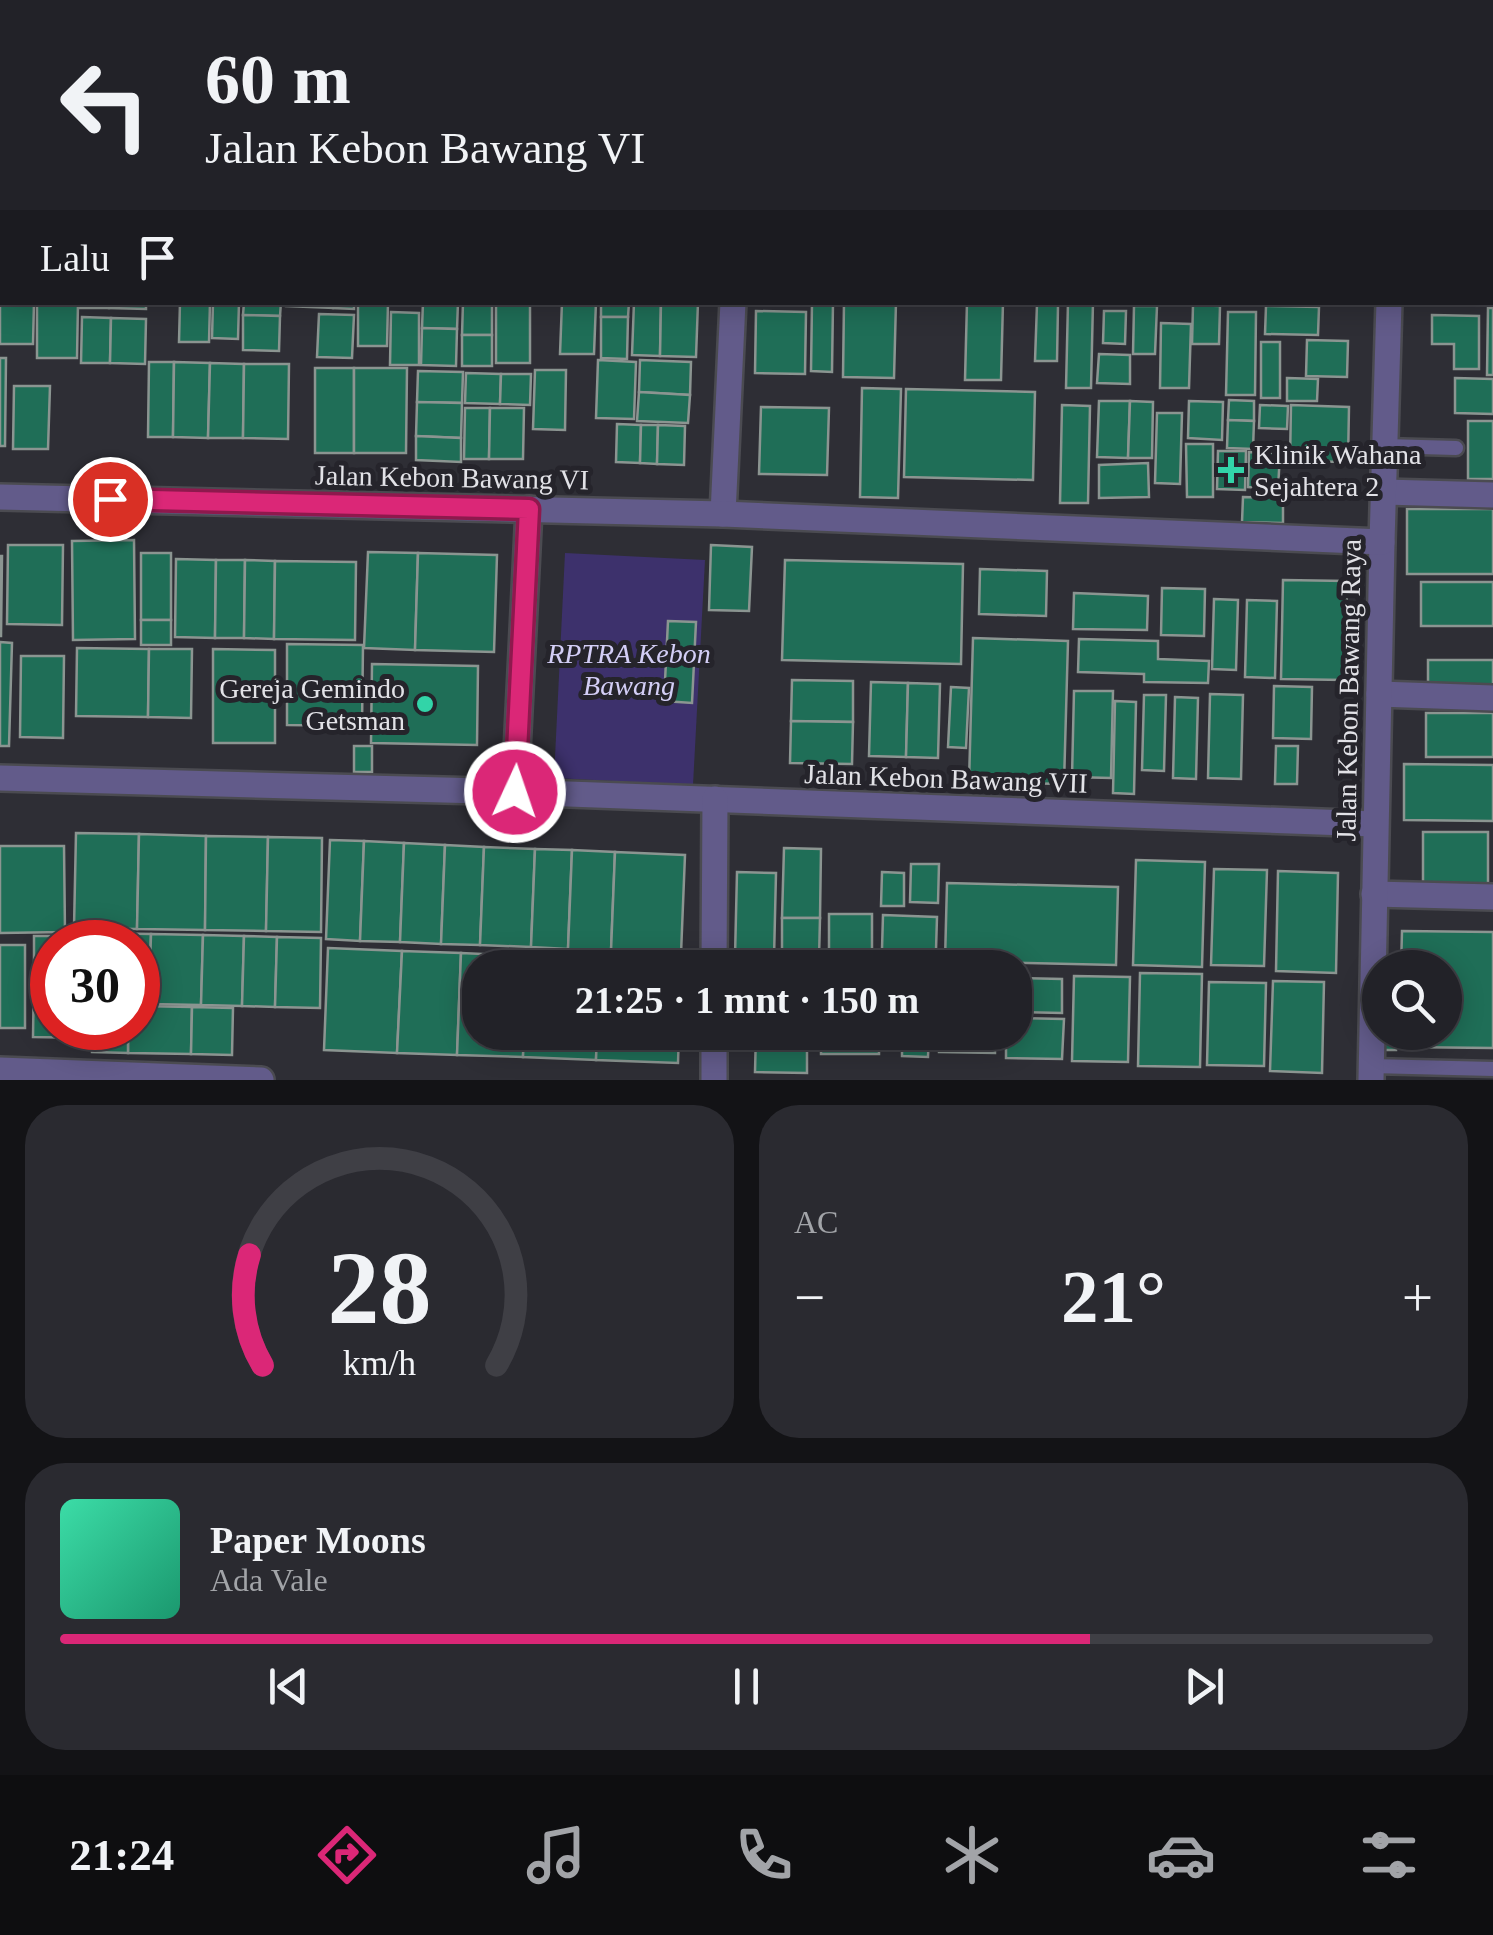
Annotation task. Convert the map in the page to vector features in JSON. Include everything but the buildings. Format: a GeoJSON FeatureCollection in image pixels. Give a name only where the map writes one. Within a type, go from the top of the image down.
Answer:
{"type":"FeatureCollection","features":[{"type":"Feature","properties":{"kind":"street"},"geometry":{"type":"LineString","coordinates":[[724,514],[733,305]]}},
{"type":"Feature","properties":{"kind":"street","name":"Jalan Kebon Bawang Raya"},"geometry":{"type":"LineString","coordinates":[[1371,1073],[1374,824],[1390,305]]}},
{"type":"Feature","properties":{"kind":"street"},"geometry":{"type":"LineString","coordinates":[[1384,492],[1493,494]]}},
{"type":"Feature","properties":{"kind":"street","name":"Jalan Kebon Bawang VI"},"geometry":{"type":"LineString","coordinates":[[0,497],[724,514],[1382,542]]}},
{"type":"Feature","properties":{"kind":"street"},"geometry":{"type":"LineString","coordinates":[[515,792],[529,509]]}},
{"type":"Feature","properties":{"kind":"street"},"geometry":{"type":"LineString","coordinates":[[1378,694],[1493,698]]}},
{"type":"Feature","properties":{"kind":"street","name":"Jalan Kebon Bawang VII"},"geometry":{"type":"LineString","coordinates":[[0,778],[515,792],[1374,824]]}},
{"type":"Feature","properties":{"kind":"street"},"geometry":{"type":"LineString","coordinates":[[714,799],[714,950]]}},
{"type":"Feature","properties":{"kind":"street"},"geometry":{"type":"LineString","coordinates":[[1374,894],[1493,898]]}},
{"type":"Feature","properties":{"kind":"street"},"geometry":{"type":"LineString","coordinates":[[714,1050],[714,1080]]}},
{"type":"Feature","properties":{"kind":"street"},"geometry":{"type":"LineString","coordinates":[[0,1070],[261,1080]]}},
{"type":"Feature","properties":{"kind":"lane"},"geometry":{"type":"LineString","coordinates":[[1385,446],[1456,448]]}},
{"type":"Feature","properties":{"kind":"lane"},"geometry":{"type":"LineString","coordinates":[[1371,1073],[1493,1069]]}},
{"type":"Feature","properties":{"kind":"green space","name":"RPTRA Kebon Bawang"},"geometry":{"type":"Polygon","coordinates":[[[565,553],[705,560],[693,785],[554,778],[565,553]]]}},
{"type":"Feature","properties":{"kind":"place","name":"Klinik Wahana Sejahtera 2"},"geometry":{"type":"Point","coordinates":[1231,470]}},
{"type":"Feature","properties":{"kind":"place","name":"Gereja Gemindo Getsman"},"geometry":{"type":"Point","coordinates":[425,704]}},
{"type":"Feature","properties":{"kind":"route"},"geometry":{"type":"LineString","coordinates":[[110,499],[529,509],[515,792]]}}]}
